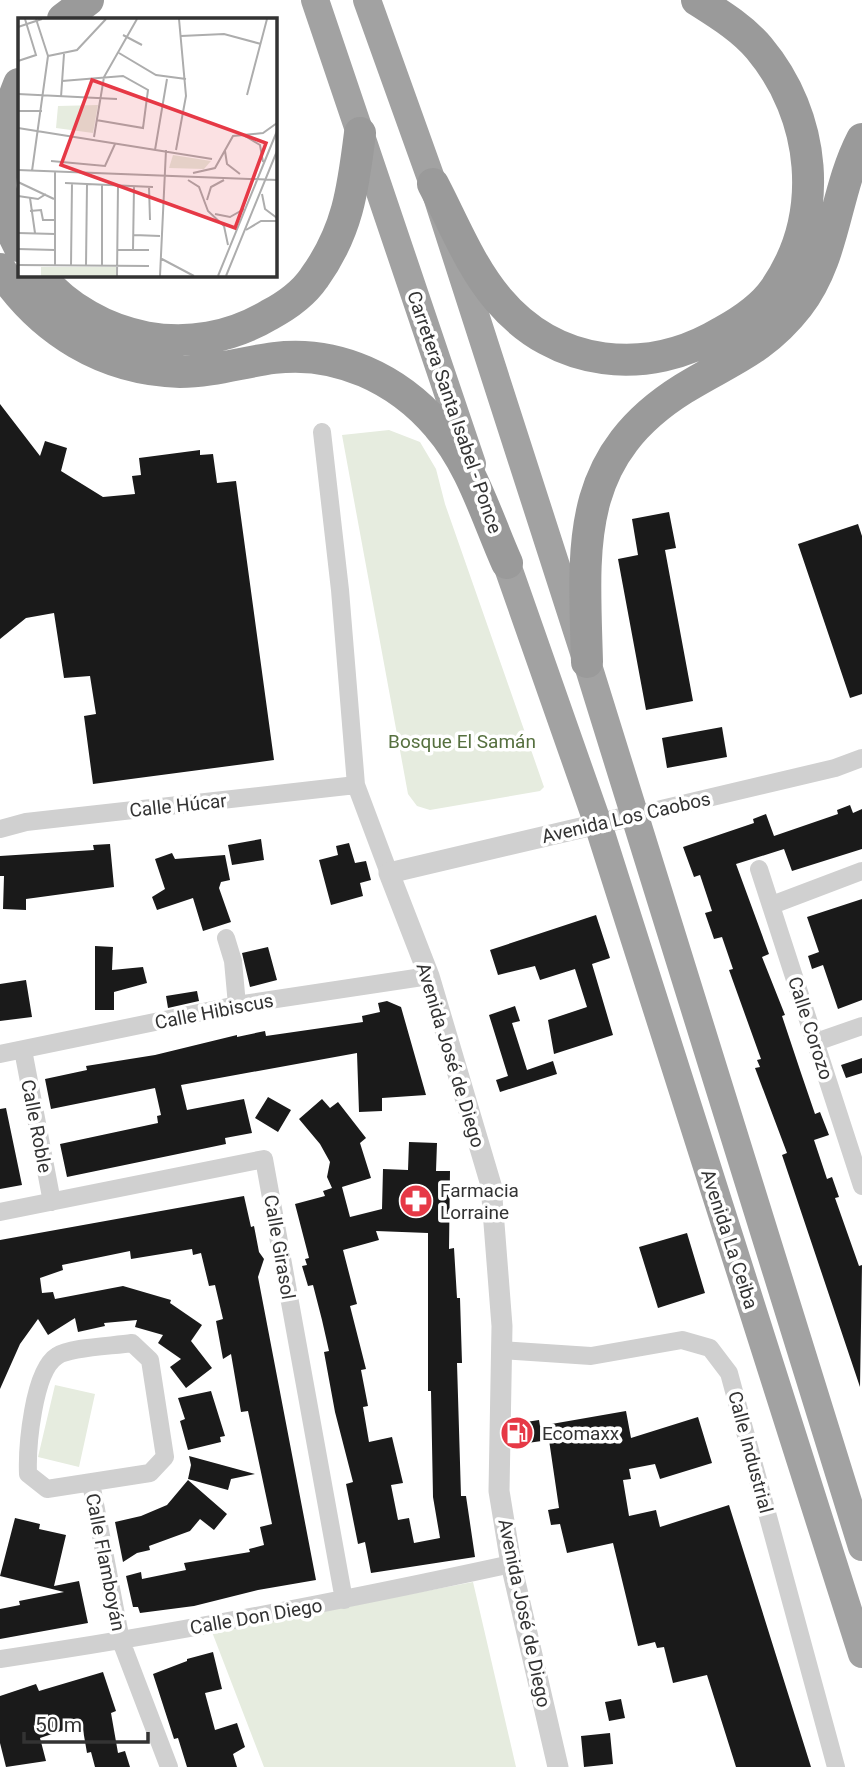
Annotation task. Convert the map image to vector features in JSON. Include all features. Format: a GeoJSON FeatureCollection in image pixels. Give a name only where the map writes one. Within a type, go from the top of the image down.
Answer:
{"type":"FeatureCollection","features":[{"type":"Feature","properties":{"kind":"highway"},"geometry":{"type":"LineString","coordinates":[[64,18],[88,0]]}},
{"type":"Feature","properties":{"kind":"highway","name":"Carretera Santa Isabel - Ponce"},"geometry":{"type":"LineString","coordinates":[[315,0],[598,824]]}},
{"type":"Feature","properties":{"kind":"highway"},"geometry":{"type":"LineString","coordinates":[[367,0],[433,184],[636,815]]}},
{"type":"Feature","properties":{"kind":"highway"},"geometry":{"type":"LineString","coordinates":[[433,184],[479,272],[498,299],[543,337],[576,352],[619,362],[649,360],[708,341],[748,317],[774,290],[792,258],[807,210],[810,170],[802,130],[783,83],[759,48],[736,25],[697,0]]}},
{"type":"Feature","properties":{"kind":"highway"},"geometry":{"type":"LineString","coordinates":[[18,87],[7,115],[0,187],[11,230],[18,244]]}},
{"type":"Feature","properties":{"kind":"highway"},"geometry":{"type":"LineString","coordinates":[[39,276],[78,311],[136,336],[166,341],[203,341],[227,336],[255,324],[287,305],[312,281],[332,251],[351,201],[360,133]]}},
{"type":"Feature","properties":{"kind":"highway"},"geometry":{"type":"LineString","coordinates":[[587,662],[586,531],[596,489],[612,459],[656,407],[758,347],[799,304],[825,257],[851,161],[862,139]]}},
{"type":"Feature","properties":{"kind":"highway"},"geometry":{"type":"LineString","coordinates":[[0,269],[18,297],[46,322],[76,345],[105,358],[142,368],[180,372],[276,357],[303,357],[341,364],[389,382],[439,427],[461,458],[507,563]]}},
{"type":"Feature","properties":{"kind":"highway","name":"Avenida La Ceiba"},"geometry":{"type":"LineString","coordinates":[[636,815],[862,1547]]}},
{"type":"Feature","properties":{"kind":"highway","name":"Avenida La Ceiba"},"geometry":{"type":"LineString","coordinates":[[598,824],[862,1654]]}},
{"type":"Feature","properties":{"kind":"street","name":"Avenida José de Diego"},"geometry":{"type":"LineString","coordinates":[[322,432],[340,590],[356,785],[429,976],[491,1185],[502,1326],[499,1491],[511,1564],[558,1767]]}},
{"type":"Feature","properties":{"kind":"street","name":"Avenida Los Caobos"},"geometry":{"type":"LineString","coordinates":[[389,873],[835,768],[862,758]]}},
{"type":"Feature","properties":{"kind":"street","name":"Calle Húcar"},"geometry":{"type":"LineString","coordinates":[[0,829],[26,822],[356,785]]}},
{"type":"Feature","properties":{"kind":"street","name":"Calle Corozo"},"geometry":{"type":"LineString","coordinates":[[760,869],[862,1186]]}},
{"type":"Feature","properties":{"kind":"street"},"geometry":{"type":"LineString","coordinates":[[772,905],[862,871]]}},
{"type":"Feature","properties":{"kind":"street"},"geometry":{"type":"LineString","coordinates":[[226,938],[233,961],[237,1005]]}},
{"type":"Feature","properties":{"kind":"street","name":"Calle Hibiscus"},"geometry":{"type":"LineString","coordinates":[[0,1054],[237,1005],[429,976]]}},
{"type":"Feature","properties":{"kind":"street"},"geometry":{"type":"LineString","coordinates":[[816,1042],[862,1026]]}},
{"type":"Feature","properties":{"kind":"street","name":"Calle Roble"},"geometry":{"type":"LineString","coordinates":[[23,1050],[52,1202]]}},
{"type":"Feature","properties":{"kind":"street","name":"Calle Girasol"},"geometry":{"type":"LineString","coordinates":[[0,1212],[264,1160],[344,1600]]}},
{"type":"Feature","properties":{"kind":"street","name":"Calle Industrial"},"geometry":{"type":"LineString","coordinates":[[501,1350],[591,1356],[682,1340],[710,1348],[729,1373],[836,1767]]}},
{"type":"Feature","properties":{"kind":"street","name":"Calle Flamboyán"},"geometry":{"type":"LineString","coordinates":[[132,1343],[150,1360],[165,1457],[150,1473],[91,1483],[47,1489],[28,1475],[27,1443],[45,1367],[58,1354],[132,1343]]}},
{"type":"Feature","properties":{"kind":"street","name":"Calle Flamboyán"},"geometry":{"type":"LineString","coordinates":[[91,1483],[121,1642],[169,1767]]}},
{"type":"Feature","properties":{"kind":"street","name":"Calle Don Diego"},"geometry":{"type":"LineString","coordinates":[[0,1658],[121,1642],[344,1600],[511,1564]]}},
{"type":"Feature","properties":{"kind":"green space","name":"Bosque El Samán"},"geometry":{"type":"Polygon","coordinates":[[[389,430],[420,442],[436,469],[445,504],[544,787],[540,791],[430,810],[417,806],[408,794],[342,435],[389,430]]]}},
{"type":"Feature","properties":{"kind":"green space"},"geometry":{"type":"Polygon","coordinates":[[[55,1385],[95,1394],[79,1467],[38,1457],[55,1385]]]}},
{"type":"Feature","properties":{"kind":"green space"},"geometry":{"type":"Polygon","coordinates":[[[473,1582],[516,1767],[264,1767],[212,1632],[473,1582]]]}},
{"type":"Feature","properties":{"kind":"building"},"geometry":{"type":"Polygon","coordinates":[[[0,404],[40,456],[45,441],[67,448],[61,471],[103,497],[135,494],[132,476],[141,475],[139,458],[200,450],[200,455],[213,454],[217,483],[236,481],[274,760],[93,784],[84,716],[96,714],[90,676],[64,678],[54,613],[26,618],[0,639],[0,404]]]}},
{"type":"Feature","properties":{"kind":"building"},"geometry":{"type":"Polygon","coordinates":[[[669,512],[676,548],[665,550],[693,701],[646,710],[618,559],[638,555],[632,519],[669,512]]]}},
{"type":"Feature","properties":{"kind":"building"},"geometry":{"type":"Polygon","coordinates":[[[858,524],[862,536],[862,694],[850,698],[798,544],[858,524]]]}},
{"type":"Feature","properties":{"kind":"building"},"geometry":{"type":"Polygon","coordinates":[[[722,727],[727,757],[667,768],[662,738],[722,727]]]}},
{"type":"Feature","properties":{"kind":"building"},"geometry":{"type":"Polygon","coordinates":[[[850,805],[853,813],[862,809],[862,849],[792,871],[784,849],[736,864],[769,954],[762,957],[785,1015],[782,1016],[815,1114],[820,1112],[829,1135],[814,1140],[827,1179],[832,1177],[839,1197],[835,1198],[859,1266],[862,1265],[860,1387],[782,1155],[787,1153],[755,1068],[760,1067],[757,1060],[761,1059],[729,970],[733,969],[722,937],[714,939],[705,913],[712,911],[700,875],[694,877],[683,847],[754,823],[753,819],[766,814],[774,836],[838,814],[837,810],[850,805]]]}},
{"type":"Feature","properties":{"kind":"building"},"geometry":{"type":"Polygon","coordinates":[[[261,839],[264,860],[232,865],[228,845],[261,839]]]}},
{"type":"Feature","properties":{"kind":"building"},"geometry":{"type":"Polygon","coordinates":[[[349,843],[355,863],[366,861],[371,880],[360,883],[363,896],[331,905],[319,860],[338,855],[336,846],[349,843]]]}},
{"type":"Feature","properties":{"kind":"building"},"geometry":{"type":"Polygon","coordinates":[[[110,844],[114,887],[26,899],[26,910],[3,909],[4,876],[0,876],[0,856],[94,850],[93,845],[110,844]]]}},
{"type":"Feature","properties":{"kind":"building"},"geometry":{"type":"Polygon","coordinates":[[[172,853],[175,859],[225,855],[230,880],[221,882],[219,888],[231,922],[203,931],[193,898],[157,910],[152,897],[165,889],[155,859],[172,853]]]}},
{"type":"Feature","properties":{"kind":"building"},"geometry":{"type":"Polygon","coordinates":[[[862,899],[862,1000],[838,1009],[823,965],[812,969],[808,956],[819,952],[807,917],[862,899]]]}},
{"type":"Feature","properties":{"kind":"building"},"geometry":{"type":"Polygon","coordinates":[[[596,915],[610,958],[592,964],[613,1035],[554,1054],[548,1020],[587,1007],[575,969],[540,980],[535,966],[498,975],[490,950],[596,915]]]}},
{"type":"Feature","properties":{"kind":"building"},"geometry":{"type":"Polygon","coordinates":[[[95,946],[113,947],[112,970],[143,967],[147,983],[114,992],[114,1010],[95,1010],[95,946]]]}},
{"type":"Feature","properties":{"kind":"building"},"geometry":{"type":"Polygon","coordinates":[[[268,947],[277,980],[250,987],[242,953],[268,947]]]}},
{"type":"Feature","properties":{"kind":"building"},"geometry":{"type":"Polygon","coordinates":[[[26,980],[32,1017],[0,1021],[0,984],[26,980]]]}},
{"type":"Feature","properties":{"kind":"building"},"geometry":{"type":"Polygon","coordinates":[[[197,991],[199,1001],[168,1008],[166,996],[197,991]]]}},
{"type":"Feature","properties":{"kind":"building"},"geometry":{"type":"Polygon","coordinates":[[[387,1001],[401,1007],[426,1095],[382,1098],[382,1111],[359,1112],[357,1053],[181,1085],[187,1110],[244,1099],[252,1133],[225,1138],[226,1144],[67,1177],[60,1144],[158,1123],[157,1116],[161,1115],[155,1088],[51,1109],[45,1079],[87,1070],[86,1066],[155,1055],[237,1035],[265,1031],[266,1036],[363,1022],[362,1016],[380,1012],[378,1003],[387,1001]]]}},
{"type":"Feature","properties":{"kind":"building"},"geometry":{"type":"Polygon","coordinates":[[[515,1006],[520,1021],[512,1023],[527,1070],[553,1061],[557,1074],[500,1092],[496,1080],[508,1076],[489,1015],[515,1006]]]}},
{"type":"Feature","properties":{"kind":"building"},"geometry":{"type":"Polygon","coordinates":[[[862,1058],[862,1073],[846,1078],[841,1065],[862,1058]]]}},
{"type":"Feature","properties":{"kind":"building"},"geometry":{"type":"Polygon","coordinates":[[[268,1097],[291,1110],[278,1132],[255,1118],[268,1097]]]}},
{"type":"Feature","properties":{"kind":"building"},"geometry":{"type":"Polygon","coordinates":[[[322,1099],[330,1108],[338,1102],[366,1138],[360,1143],[371,1178],[342,1187],[350,1217],[382,1209],[383,1169],[408,1170],[409,1142],[437,1143],[436,1171],[450,1171],[449,1249],[454,1248],[457,1298],[460,1298],[462,1363],[457,1363],[461,1496],[466,1496],[475,1557],[371,1573],[365,1542],[358,1544],[346,1484],[353,1482],[335,1412],[324,1352],[329,1351],[313,1285],[308,1286],[302,1266],[307,1265],[305,1259],[309,1258],[295,1204],[325,1196],[323,1191],[332,1188],[327,1177],[330,1162],[320,1144],[299,1119],[322,1099]],[[376,1231],[379,1240],[343,1250],[357,1304],[350,1306],[366,1369],[361,1370],[368,1406],[363,1407],[369,1442],[392,1437],[403,1483],[391,1485],[398,1520],[409,1518],[414,1543],[440,1538],[433,1497],[431,1391],[428,1391],[428,1233],[376,1231]]]}},
{"type":"Feature","properties":{"kind":"building"},"geometry":{"type":"Polygon","coordinates":[[[6,1108],[22,1185],[0,1189],[0,1109],[6,1108]]]}},
{"type":"Feature","properties":{"kind":"building"},"geometry":{"type":"Polygon","coordinates":[[[244,1196],[251,1227],[254,1226],[259,1252],[264,1259],[258,1277],[316,1580],[258,1590],[194,1606],[140,1613],[138,1607],[133,1607],[126,1576],[141,1572],[142,1579],[186,1570],[184,1563],[250,1552],[249,1549],[264,1545],[260,1527],[272,1524],[248,1411],[241,1412],[231,1354],[223,1359],[216,1321],[223,1319],[215,1285],[209,1286],[201,1253],[193,1255],[192,1249],[131,1259],[130,1251],[62,1265],[63,1270],[40,1278],[42,1293],[53,1292],[55,1299],[123,1286],[171,1300],[170,1303],[202,1325],[191,1341],[212,1368],[186,1388],[170,1367],[181,1359],[158,1343],[163,1335],[135,1327],[137,1320],[104,1323],[105,1326],[78,1332],[75,1318],[48,1335],[38,1319],[20,1344],[0,1389],[0,1240],[244,1196]]]}},
{"type":"Feature","properties":{"kind":"building"},"geometry":{"type":"Polygon","coordinates":[[[687,1233],[705,1293],[658,1308],[639,1247],[687,1233]]]}},
{"type":"Feature","properties":{"kind":"building"},"geometry":{"type":"Polygon","coordinates":[[[211,1391],[225,1436],[220,1437],[221,1442],[188,1450],[180,1421],[185,1419],[178,1398],[211,1391]]]}},
{"type":"Feature","properties":{"kind":"building"},"geometry":{"type":"Polygon","coordinates":[[[626,1411],[631,1438],[698,1417],[712,1463],[660,1479],[655,1464],[629,1469],[631,1479],[623,1480],[629,1516],[656,1510],[660,1527],[729,1505],[811,1767],[736,1767],[707,1675],[673,1683],[664,1647],[657,1648],[655,1642],[638,1646],[613,1543],[567,1553],[560,1524],[551,1525],[548,1510],[559,1508],[549,1440],[513,1445],[513,1424],[539,1420],[540,1426],[626,1411]]]}},
{"type":"Feature","properties":{"kind":"building"},"geometry":{"type":"Polygon","coordinates":[[[189,1456],[255,1474],[231,1479],[228,1490],[188,1479],[191,1465],[189,1456]]]}},
{"type":"Feature","properties":{"kind":"building"},"geometry":{"type":"Polygon","coordinates":[[[188,1480],[227,1514],[214,1530],[200,1519],[190,1531],[149,1546],[150,1550],[137,1553],[123,1562],[115,1522],[141,1516],[167,1505],[188,1480]]]}},
{"type":"Feature","properties":{"kind":"building"},"geometry":{"type":"Polygon","coordinates":[[[15,1518],[40,1524],[39,1529],[66,1535],[54,1586],[79,1581],[88,1623],[0,1639],[0,1609],[20,1605],[19,1601],[64,1592],[0,1576],[15,1518]]]}},
{"type":"Feature","properties":{"kind":"building"},"geometry":{"type":"Polygon","coordinates":[[[213,1652],[222,1689],[205,1693],[215,1730],[237,1723],[245,1747],[233,1754],[237,1767],[187,1767],[178,1738],[174,1739],[153,1674],[187,1659],[213,1652]]]}},
{"type":"Feature","properties":{"kind":"building"},"geometry":{"type":"Polygon","coordinates":[[[103,1672],[116,1711],[111,1713],[118,1753],[125,1751],[130,1767],[95,1767],[91,1752],[87,1753],[82,1724],[40,1738],[46,1761],[6,1767],[0,1743],[0,1696],[36,1684],[39,1691],[103,1672]]]}},
{"type":"Feature","properties":{"kind":"building"},"geometry":{"type":"Polygon","coordinates":[[[621,1699],[625,1718],[609,1721],[605,1702],[621,1699]]]}},
{"type":"Feature","properties":{"kind":"building"},"geometry":{"type":"Polygon","coordinates":[[[610,1733],[613,1764],[584,1767],[581,1736],[610,1733]]]}},
{"type":"Feature","properties":{"kind":"place","name":"Farmacia Lorraine"},"geometry":{"type":"Point","coordinates":[416,1201]}},
{"type":"Feature","properties":{"kind":"place","name":"Ecomaxx"},"geometry":{"type":"Point","coordinates":[517,1433]}}]}
